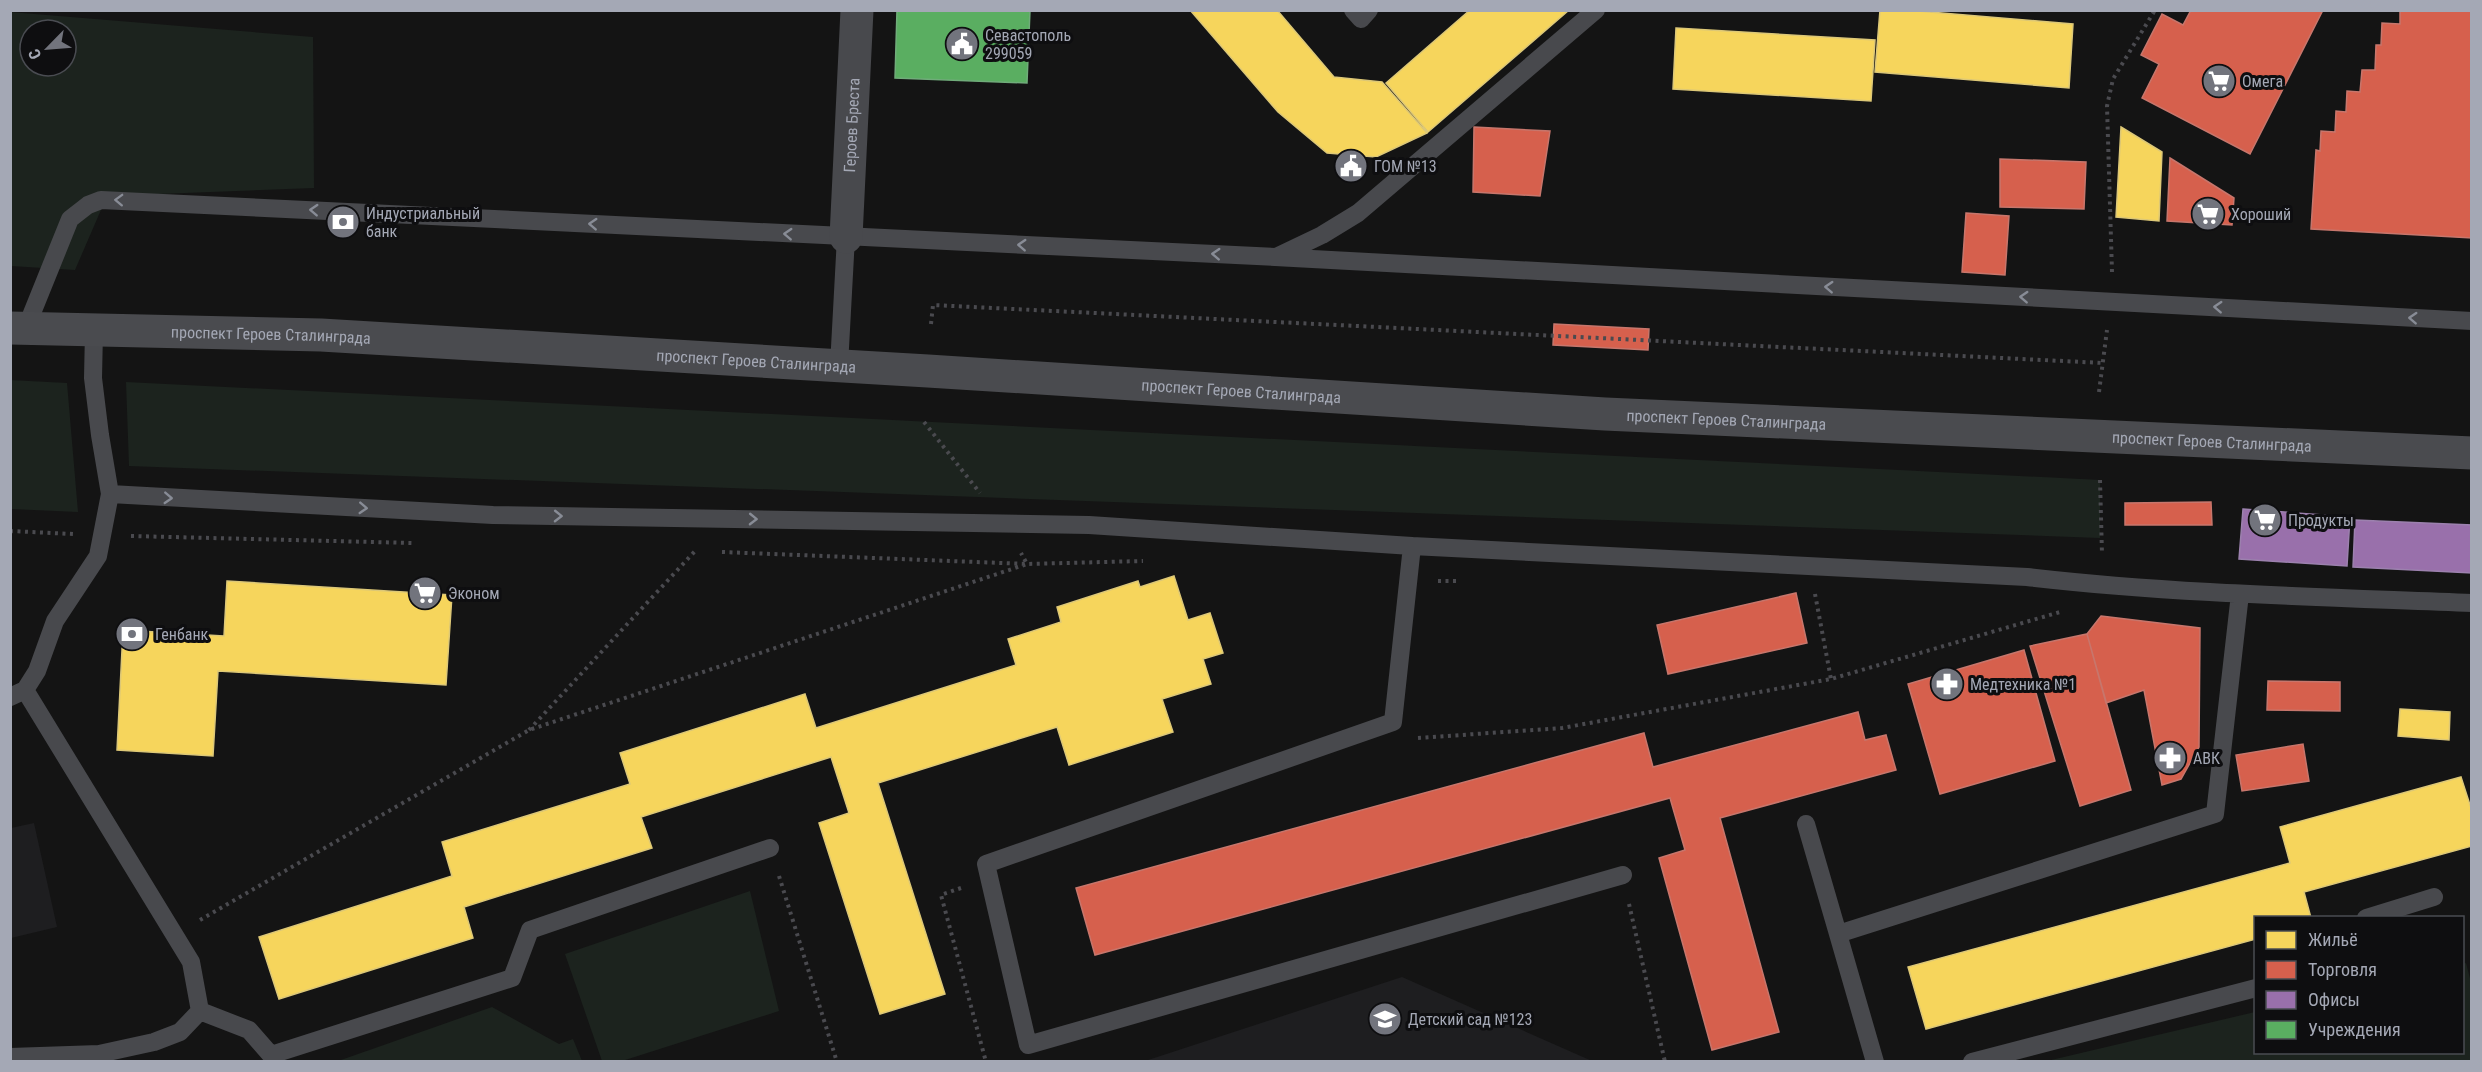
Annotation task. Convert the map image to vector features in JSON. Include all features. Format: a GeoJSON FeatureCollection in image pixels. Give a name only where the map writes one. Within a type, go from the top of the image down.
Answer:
{"type":"FeatureCollection","features":[{"type":"Feature","properties":{"kind":"main road","name":"проспект Героев Сталинграда"},"geometry":{"type":"LineString","coordinates":[[18,328],[321,335],[1605,414],[2472,453]]}},
{"type":"Feature","properties":{"kind":"street","name":"Героев Бреста"},"geometry":{"type":"LineString","coordinates":[[846,237],[857,10]]}},
{"type":"Feature","properties":{"kind":"lane"},"geometry":{"type":"LineString","coordinates":[[1353,10],[1361,19],[1370,10]]}},
{"type":"Feature","properties":{"kind":"lane"},"geometry":{"type":"LineString","coordinates":[[1275,257],[1322,235],[1358,213],[1596,10]]}},
{"type":"Feature","properties":{"kind":"lane"},"geometry":{"type":"LineString","coordinates":[[18,328],[70,219],[88,205],[101,200],[1275,257],[2472,321]]}},
{"type":"Feature","properties":{"kind":"lane"},"geometry":{"type":"LineString","coordinates":[[838,366],[846,237]]}},
{"type":"Feature","properties":{"kind":"lane"},"geometry":{"type":"LineString","coordinates":[[94,331],[93,378],[110,495],[98,556],[55,621],[37,671],[18,694],[191,962],[200,1011]]}},
{"type":"Feature","properties":{"kind":"lane"},"geometry":{"type":"LineString","coordinates":[[110,495],[493,515],[1089,525],[1412,546],[2027,578],[2102,586],[2240,594],[2472,603]]}},
{"type":"Feature","properties":{"kind":"lane"},"geometry":{"type":"LineString","coordinates":[[1412,546],[1393,722],[986,864],[1028,1045],[1623,875]]}},
{"type":"Feature","properties":{"kind":"lane"},"geometry":{"type":"LineString","coordinates":[[1838,934],[2215,814],[2240,594]]}},
{"type":"Feature","properties":{"kind":"lane"},"geometry":{"type":"LineString","coordinates":[[1806,824],[1875,1062]]}},
{"type":"Feature","properties":{"kind":"lane"},"geometry":{"type":"LineString","coordinates":[[200,1011],[249,1030],[274,1058],[512,978],[530,930],[770,848]]}},
{"type":"Feature","properties":{"kind":"lane"},"geometry":{"type":"LineString","coordinates":[[2372,916],[2434,897]]}},
{"type":"Feature","properties":{"kind":"lane"},"geometry":{"type":"LineString","coordinates":[[1972,1062],[2254,989]]}},
{"type":"Feature","properties":{"kind":"lane"},"geometry":{"type":"LineString","coordinates":[[10,1058],[99,1054],[154,1042],[180,1032],[200,1011]]}},
{"type":"Feature","properties":{"kind":"path"},"geometry":{"type":"LineString","coordinates":[[2112,277],[2107,105],[2113,79],[2155,10]]}},
{"type":"Feature","properties":{"kind":"path"},"geometry":{"type":"LineString","coordinates":[[931,324],[933,305],[2103,363]]}},
{"type":"Feature","properties":{"kind":"path"},"geometry":{"type":"LineString","coordinates":[[2099,392],[2107,328]]}},
{"type":"Feature","properties":{"kind":"path"},"geometry":{"type":"LineString","coordinates":[[2100,480],[2102,586]]}},
{"type":"Feature","properties":{"kind":"path"},"geometry":{"type":"LineString","coordinates":[[10,531],[80,534]]}},
{"type":"Feature","properties":{"kind":"path"},"geometry":{"type":"LineString","coordinates":[[126,536],[422,544]]}},
{"type":"Feature","properties":{"kind":"path"},"geometry":{"type":"LineString","coordinates":[[683,550],[707,551]]}},
{"type":"Feature","properties":{"kind":"path"},"geometry":{"type":"LineString","coordinates":[[529,730],[695,550]]}},
{"type":"Feature","properties":{"kind":"path"},"geometry":{"type":"LineString","coordinates":[[718,552],[1027,564],[1147,561]]}},
{"type":"Feature","properties":{"kind":"path"},"geometry":{"type":"LineString","coordinates":[[174,935],[529,730],[1027,564]]}},
{"type":"Feature","properties":{"kind":"path"},"geometry":{"type":"LineString","coordinates":[[1407,580],[1467,581]]}},
{"type":"Feature","properties":{"kind":"path"},"geometry":{"type":"LineString","coordinates":[[1814,590],[1831,679]]}},
{"type":"Feature","properties":{"kind":"path"},"geometry":{"type":"LineString","coordinates":[[1409,739],[1562,728],[1831,679],[2070,609]]}},
{"type":"Feature","properties":{"kind":"path"},"geometry":{"type":"LineString","coordinates":[[770,848],[837,1062]]}},
{"type":"Feature","properties":{"kind":"path"},"geometry":{"type":"LineString","coordinates":[[1623,875],[1665,1062]]}},
{"type":"Feature","properties":{"kind":"path"},"geometry":{"type":"LineString","coordinates":[[986,1062],[941,895],[989,879]]}},
{"type":"Feature","properties":{"kind":"shaded area"},"geometry":{"type":"Polygon","coordinates":[[[10,12],[313,37],[314,188],[107,196],[75,270],[11,266],[10,12]]]}},
{"type":"Feature","properties":{"kind":"shaded area"},"geometry":{"type":"Polygon","coordinates":[[[10,380],[67,383],[78,512],[11,509],[10,380]]]}},
{"type":"Feature","properties":{"kind":"shaded area"},"geometry":{"type":"Polygon","coordinates":[[[126,382],[2100,480],[2100,538],[129,466],[126,382]]]}},
{"type":"Feature","properties":{"kind":"shaded area"},"geometry":{"type":"Polygon","coordinates":[[[34,823],[57,927],[11,938],[11,828],[34,823]]]}},
{"type":"Feature","properties":{"kind":"shaded area"},"geometry":{"type":"Polygon","coordinates":[[[750,891],[779,1011],[622,1061],[602,1061],[565,954],[750,891]]]}},
{"type":"Feature","properties":{"kind":"shaded area"},"geometry":{"type":"Polygon","coordinates":[[[2466,963],[2472,986],[2471,1061],[2047,1061],[2254,1012],[2254,1054],[2464,1054],[2464,964],[2466,963]]]}},
{"type":"Feature","properties":{"kind":"shaded area","name":"Детский сад №123"},"geometry":{"type":"Polygon","coordinates":[[[1402,977],[1592,1061],[1145,1061],[1402,977]]]}},
{"type":"Feature","properties":{"kind":"shaded area"},"geometry":{"type":"Polygon","coordinates":[[[492,1007],[559,1044],[573,1039],[582,1061],[341,1060],[492,1007]]]}},
{"type":"Feature","properties":{"kind":"building: Жильё"},"geometry":{"type":"Polygon","coordinates":[[[1190,10],[1277,10],[1334,77],[1382,82],[1427,133],[1376,157],[1327,153],[1278,112],[1190,10]]]}},
{"type":"Feature","properties":{"kind":"building: Жильё"},"geometry":{"type":"Polygon","coordinates":[[[1470,10],[1569,10],[1428,132],[1386,83],[1470,10]]]}},
{"type":"Feature","properties":{"kind":"building: Жильё"},"geometry":{"type":"Polygon","coordinates":[[[1880,10],[1906,10],[2073,24],[2069,88],[1875,72],[1880,10]]]}},
{"type":"Feature","properties":{"kind":"building: Жильё"},"geometry":{"type":"Polygon","coordinates":[[[1676,28],[1875,40],[1871,101],[1673,89],[1676,28]]]}},
{"type":"Feature","properties":{"kind":"building: Жильё"},"geometry":{"type":"Polygon","coordinates":[[[2121,127],[2162,152],[2159,221],[2116,217],[2121,127]]]}},
{"type":"Feature","properties":{"kind":"building: Жильё"},"geometry":{"type":"Polygon","coordinates":[[[1174,576],[1188,620],[1210,613],[1223,653],[1203,659],[1211,684],[1162,699],[1173,732],[1069,765],[1057,727],[878,783],[945,994],[880,1014],[819,823],[849,813],[831,757],[641,817],[652,848],[464,907],[473,938],[279,999],[259,937],[452,876],[442,842],[630,784],[620,753],[805,694],[816,728],[1016,665],[1008,639],[1061,622],[1057,607],[1138,581],[1140,587],[1174,576]]]}},
{"type":"Feature","properties":{"kind":"building: Жильё"},"geometry":{"type":"Polygon","coordinates":[[[227,581],[452,595],[446,685],[218,671],[213,756],[117,750],[123,630],[224,636],[227,581]]]}},
{"type":"Feature","properties":{"kind":"building: Жильё"},"geometry":{"type":"Polygon","coordinates":[[[2400,709],[2450,712],[2449,740],[2398,736],[2400,709]]]}},
{"type":"Feature","properties":{"kind":"building: Жильё"},"geometry":{"type":"Polygon","coordinates":[[[2461,777],[2472,811],[2472,846],[2304,892],[2310,916],[2254,916],[2254,940],[1926,1029],[1908,967],[2290,863],[2280,827],[2461,777]]]}},
{"type":"Feature","properties":{"kind":"building: Торговля","name":"Омега"},"geometry":{"type":"Polygon","coordinates":[[[2191,10],[2323,10],[2250,154],[2142,98],[2159,64],[2141,55],[2162,14],[2183,25],[2191,10]]]}},
{"type":"Feature","properties":{"kind":"building: Торговля"},"geometry":{"type":"Polygon","coordinates":[[[2400,10],[2472,10],[2472,238],[2311,229],[2316,150],[2320,151],[2321,131],[2335,132],[2336,111],[2346,112],[2347,91],[2360,92],[2362,70],[2375,70],[2376,45],[2381,45],[2382,23],[2400,24],[2400,10]]]}},
{"type":"Feature","properties":{"kind":"building: Торговля"},"geometry":{"type":"Polygon","coordinates":[[[1474,127],[1550,131],[1540,196],[1473,192],[1474,127]]]}},
{"type":"Feature","properties":{"kind":"building: Торговля"},"geometry":{"type":"Polygon","coordinates":[[[2170,158],[2234,198],[2232,225],[2167,221],[2170,158]]]}},
{"type":"Feature","properties":{"kind":"building: Торговля"},"geometry":{"type":"Polygon","coordinates":[[[2000,159],[2086,162],[2084,209],[2000,207],[2000,159]]]}},
{"type":"Feature","properties":{"kind":"building: Торговля"},"geometry":{"type":"Polygon","coordinates":[[[1966,213],[2009,216],[2005,275],[1962,272],[1966,213]]]}},
{"type":"Feature","properties":{"kind":"building: Торговля"},"geometry":{"type":"Polygon","coordinates":[[[1554,324],[1649,329],[1648,350],[1553,345],[1554,324]]]}},
{"type":"Feature","properties":{"kind":"building: Торговля"},"geometry":{"type":"Polygon","coordinates":[[[2211,502],[2212,525],[2125,525],[2125,503],[2211,502]]]}},
{"type":"Feature","properties":{"kind":"building: Торговля"},"geometry":{"type":"Polygon","coordinates":[[[1796,593],[1807,643],[1668,674],[1657,625],[1796,593]]]}},
{"type":"Feature","properties":{"kind":"building: Торговля"},"geometry":{"type":"Polygon","coordinates":[[[2101,616],[2200,628],[2199,747],[2181,779],[2162,785],[2144,690],[2106,703],[2087,634],[2101,616]]]}},
{"type":"Feature","properties":{"kind":"building: Торговля"},"geometry":{"type":"Polygon","coordinates":[[[2087,634],[2131,790],[2080,806],[2030,646],[2087,634]]]}},
{"type":"Feature","properties":{"kind":"building: Торговля"},"geometry":{"type":"Polygon","coordinates":[[[2024,650],[2055,761],[1940,794],[1908,684],[2024,650]]]}},
{"type":"Feature","properties":{"kind":"building: Торговля"},"geometry":{"type":"Polygon","coordinates":[[[2268,681],[2340,682],[2340,711],[2267,710],[2268,681]]]}},
{"type":"Feature","properties":{"kind":"building: Торговля"},"geometry":{"type":"Polygon","coordinates":[[[1858,712],[1865,740],[1886,735],[1896,770],[1720,818],[1779,1032],[1712,1050],[1659,858],[1685,850],[1670,798],[1095,955],[1076,888],[1644,733],[1653,767],[1858,712]]]}},
{"type":"Feature","properties":{"kind":"building: Торговля"},"geometry":{"type":"Polygon","coordinates":[[[2303,744],[2309,781],[2242,791],[2236,755],[2303,744]]]}},
{"type":"Feature","properties":{"kind":"building: Офисы"},"geometry":{"type":"Polygon","coordinates":[[[2243,509],[2350,517],[2347,566],[2239,559],[2243,509]]]}},
{"type":"Feature","properties":{"kind":"building: Офисы"},"geometry":{"type":"Polygon","coordinates":[[[2355,520],[2472,525],[2472,573],[2353,567],[2355,520]]]}},
{"type":"Feature","properties":{"kind":"building: Учреждения","name":"Севастополь 299059"},"geometry":{"type":"Polygon","coordinates":[[[897,10],[1030,10],[1027,83],[895,78],[897,10]]]}},
{"type":"Feature","properties":{"kind":"place","name":"Севастополь 299059"},"geometry":{"type":"Point","coordinates":[962,44]}},
{"type":"Feature","properties":{"kind":"place","name":"Омега"},"geometry":{"type":"Point","coordinates":[2219,81]}},
{"type":"Feature","properties":{"kind":"place","name":"ГОМ №13"},"geometry":{"type":"Point","coordinates":[1351,166]}},
{"type":"Feature","properties":{"kind":"place","name":"Хороший"},"geometry":{"type":"Point","coordinates":[2208,214]}},
{"type":"Feature","properties":{"kind":"place","name":"Индустриальный банк"},"geometry":{"type":"Point","coordinates":[343,222]}},
{"type":"Feature","properties":{"kind":"place","name":"Продукты"},"geometry":{"type":"Point","coordinates":[2265,520]}},
{"type":"Feature","properties":{"kind":"place","name":"Эконом"},"geometry":{"type":"Point","coordinates":[425,593]}},
{"type":"Feature","properties":{"kind":"place","name":"Генбанк"},"geometry":{"type":"Point","coordinates":[132,634]}},
{"type":"Feature","properties":{"kind":"place","name":"Медтехника №1"},"geometry":{"type":"Point","coordinates":[1947,684]}},
{"type":"Feature","properties":{"kind":"place","name":"АВК"},"geometry":{"type":"Point","coordinates":[2170,758]}},
{"type":"Feature","properties":{"kind":"place","name":"Детский сад №123"},"geometry":{"type":"Point","coordinates":[1385,1019]}}]}
